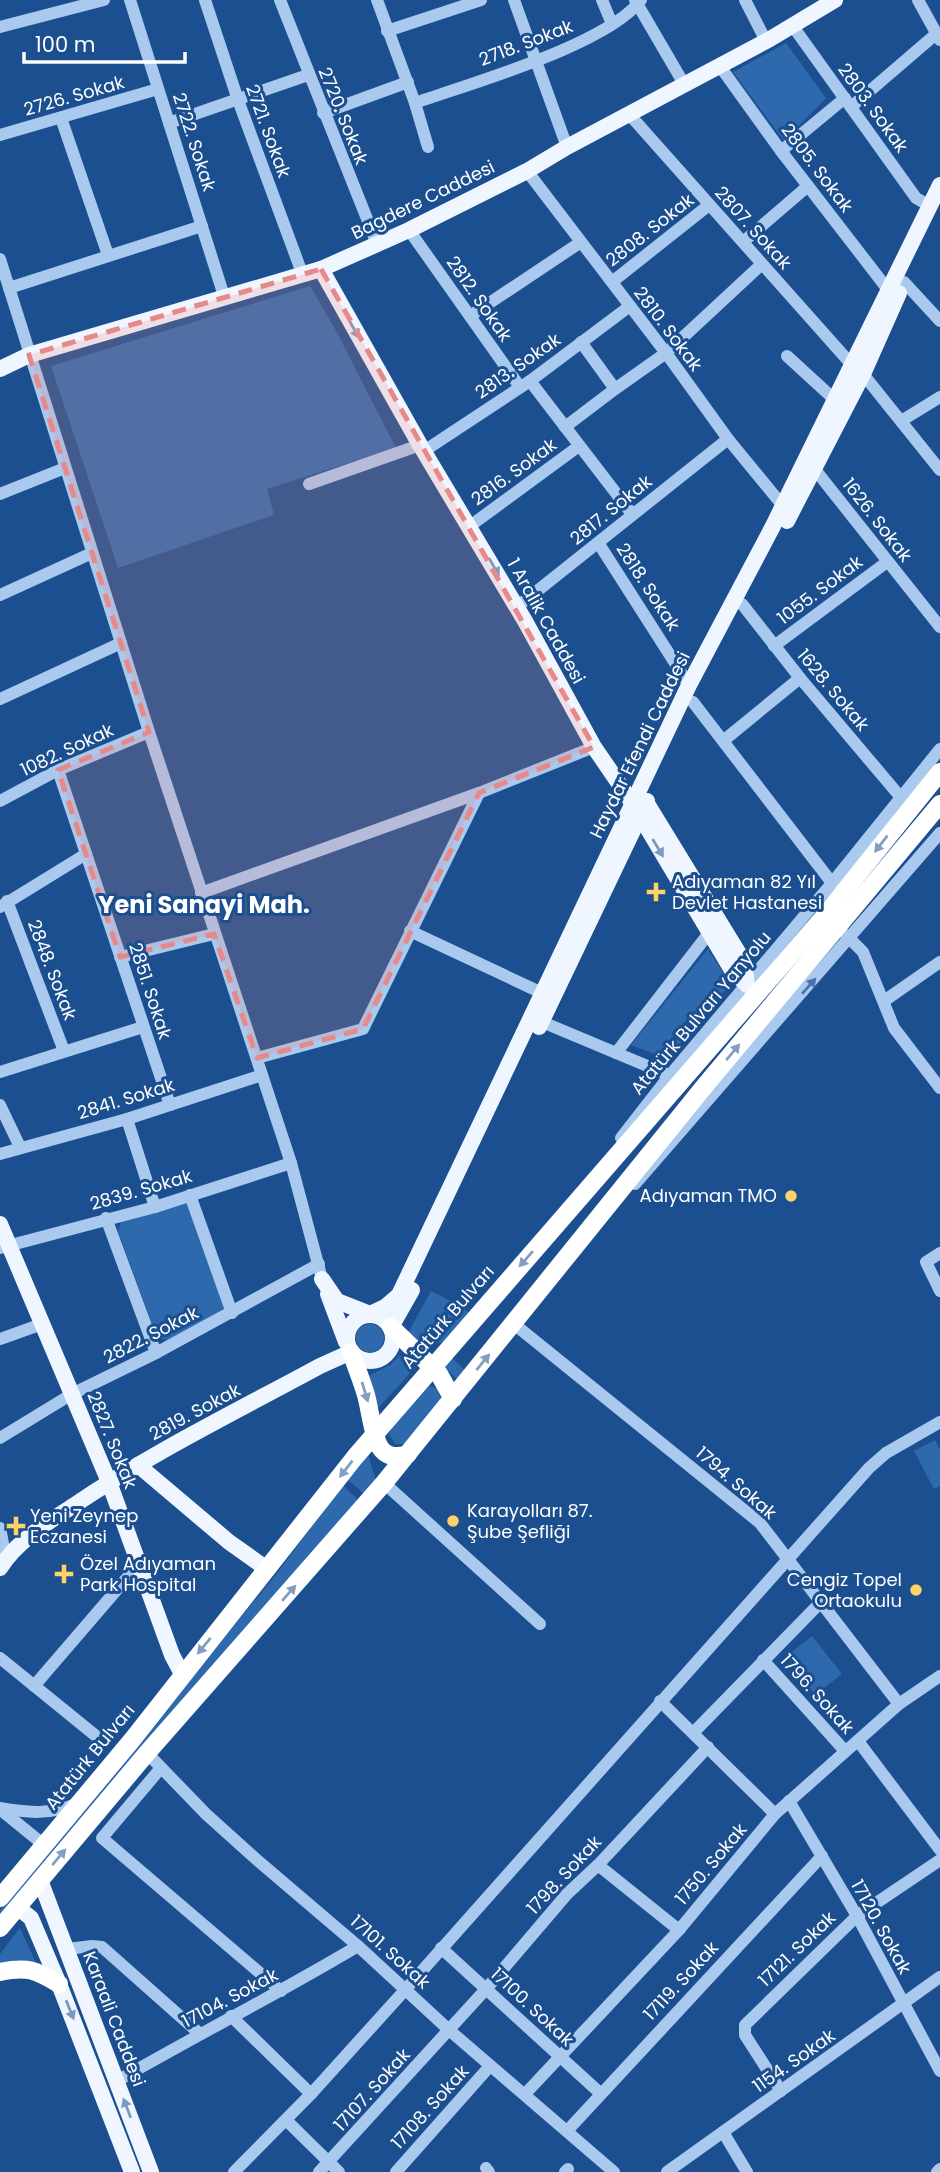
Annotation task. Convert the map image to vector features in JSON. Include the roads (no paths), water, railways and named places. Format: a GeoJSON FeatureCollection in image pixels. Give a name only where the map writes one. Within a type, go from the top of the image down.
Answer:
{"type":"FeatureCollection","features":[{"type":"Feature","properties":{"kind":"highway","name":"Atatürk Bulvarı"},"geometry":{"type":"LineString","coordinates":[[0,1898],[376,1433],[545,1237],[676,1078],[822,919],[905,802],[940,772]]}},
{"type":"Feature","properties":{"kind":"highway"},"geometry":{"type":"LineString","coordinates":[[0,1928],[147,1753],[384,1483],[703,1088],[844,934],[940,804]]}},
{"type":"Feature","properties":{"kind":"highway"},"geometry":{"type":"LineString","coordinates":[[391,1328],[432,1368],[453,1399]]}},
{"type":"Feature","properties":{"kind":"highway"},"geometry":{"type":"LineString","coordinates":[[349,1349],[382,1450],[399,1457],[408,1454]]}},
{"type":"Feature","properties":{"kind":"highway"},"geometry":{"type":"LineString","coordinates":[[0,1972],[31,1969],[59,1984]]}},
{"type":"Feature","properties":{"kind":"main road","name":"Bagdere Caddesi"},"geometry":{"type":"LineString","coordinates":[[0,369],[29,355],[321,269],[409,230],[527,171],[766,41],[835,0]]}},
{"type":"Feature","properties":{"kind":"main road","name":"Haydar Efendi Caddesi"},"geometry":{"type":"LineString","coordinates":[[370,1314],[385,1307],[399,1295],[537,1019],[542,993],[742,604],[797,503],[858,370],[904,282],[935,206],[940,185]]}},
{"type":"Feature","properties":{"kind":"main road","name":"Haydar Efendi Caddesi"},"geometry":{"type":"LineString","coordinates":[[391,1328],[639,807],[689,685],[835,400],[858,370],[889,291],[935,206]]}},
{"type":"Feature","properties":{"kind":"main road","name":"1 Aralik Caddesi"},"geometry":{"type":"LineString","coordinates":[[321,269],[422,448],[517,607],[594,747],[639,807],[709,933],[733,972],[747,985]]}},
{"type":"Feature","properties":{"kind":"main road"},"geometry":{"type":"LineString","coordinates":[[639,807],[744,962],[747,985]]}},
{"type":"Feature","properties":{"kind":"main road","name":"2827. Sokak"},"geometry":{"type":"LineString","coordinates":[[0,1224],[4,1247],[42,1324],[109,1482],[172,1655],[182,1674]]}},
{"type":"Feature","properties":{"kind":"main road"},"geometry":{"type":"LineString","coordinates":[[320,1271],[337,1301],[382,1318],[391,1328],[393,1344],[382,1358],[366,1361],[349,1349],[320,1271]]}},
{"type":"Feature","properties":{"kind":"main road"},"geometry":{"type":"LineString","coordinates":[[349,1349],[346,1337],[353,1321],[370,1314]]}},
{"type":"Feature","properties":{"kind":"main road","name":"2819. Sokak"},"geometry":{"type":"LineString","coordinates":[[3,1563],[48,1522],[109,1482],[349,1349]]}},
{"type":"Feature","properties":{"kind":"main road"},"geometry":{"type":"LineString","coordinates":[[138,1465],[229,1542],[267,1569]]}},
{"type":"Feature","properties":{"kind":"main road","name":"Karaali Caddesi"},"geometry":{"type":"LineString","coordinates":[[40,1880],[151,2172]]}},
{"type":"Feature","properties":{"kind":"main road"},"geometry":{"type":"LineString","coordinates":[[17,1907],[31,1918],[132,2172]]}},
{"type":"Feature","properties":{"kind":"street"},"geometry":{"type":"LineString","coordinates":[[0,27],[104,0]]}},
{"type":"Feature","properties":{"kind":"street","name":"2722. Sokak"},"geometry":{"type":"LineString","coordinates":[[130,0],[224,296]]}},
{"type":"Feature","properties":{"kind":"street","name":"2721. Sokak"},"geometry":{"type":"LineString","coordinates":[[205,0],[238,100],[302,273]]}},
{"type":"Feature","properties":{"kind":"street","name":"2720. Sokak"},"geometry":{"type":"LineString","coordinates":[[280,0],[377,244]]}},
{"type":"Feature","properties":{"kind":"street"},"geometry":{"type":"LineString","coordinates":[[377,0],[408,82],[428,147]]}},
{"type":"Feature","properties":{"kind":"street"},"geometry":{"type":"LineString","coordinates":[[387,31],[481,0]]}},
{"type":"Feature","properties":{"kind":"street"},"geometry":{"type":"LineString","coordinates":[[513,0],[567,147]]}},
{"type":"Feature","properties":{"kind":"street"},"geometry":{"type":"LineString","coordinates":[[602,0],[612,24]]}},
{"type":"Feature","properties":{"kind":"street"},"geometry":{"type":"LineString","coordinates":[[744,0],[766,41]]}},
{"type":"Feature","properties":{"kind":"street"},"geometry":{"type":"LineString","coordinates":[[781,151],[938,37],[918,0]]}},
{"type":"Feature","properties":{"kind":"street"},"geometry":{"type":"LineString","coordinates":[[638,2],[684,84]]}},
{"type":"Feature","properties":{"kind":"street","name":"2718. Sokak"},"geometry":{"type":"LineString","coordinates":[[415,103],[597,35],[638,2]]}},
{"type":"Feature","properties":{"kind":"street","name":"2803. Sokak"},"geometry":{"type":"LineString","coordinates":[[792,25],[916,198],[935,206]]}},
{"type":"Feature","properties":{"kind":"street","name":"2805. Sokak"},"geometry":{"type":"LineString","coordinates":[[719,65],[781,151],[889,291]]}},
{"type":"Feature","properties":{"kind":"street"},"geometry":{"type":"LineString","coordinates":[[169,123],[308,75]]}},
{"type":"Feature","properties":{"kind":"street"},"geometry":{"type":"LineString","coordinates":[[323,113],[408,82]]}},
{"type":"Feature","properties":{"kind":"street","name":"2726. Sokak"},"geometry":{"type":"LineString","coordinates":[[0,135],[158,89]]}},
{"type":"Feature","properties":{"kind":"street","name":"2807. Sokak"},"geometry":{"type":"LineString","coordinates":[[629,114],[858,370],[940,470]]}},
{"type":"Feature","properties":{"kind":"street"},"geometry":{"type":"LineString","coordinates":[[61,118],[108,255]]}},
{"type":"Feature","properties":{"kind":"street","name":"2810. Sokak"},"geometry":{"type":"LineString","coordinates":[[527,171],[728,439],[783,506]]}},
{"type":"Feature","properties":{"kind":"street"},"geometry":{"type":"LineString","coordinates":[[743,242],[808,186]]}},
{"type":"Feature","properties":{"kind":"street","name":"2808. Sokak"},"geometry":{"type":"LineString","coordinates":[[611,282],[709,205]]}},
{"type":"Feature","properties":{"kind":"street"},"geometry":{"type":"LineString","coordinates":[[9,288],[202,226]]}},
{"type":"Feature","properties":{"kind":"street","name":"2812. Sokak"},"geometry":{"type":"LineString","coordinates":[[409,230],[470,316],[525,384],[565,427],[632,514]]}},
{"type":"Feature","properties":{"kind":"street"},"geometry":{"type":"LineString","coordinates":[[470,316],[581,242]]}},
{"type":"Feature","properties":{"kind":"street"},"geometry":{"type":"LineString","coordinates":[[0,259],[214,934],[291,1163],[320,1271]]}},
{"type":"Feature","properties":{"kind":"street"},"geometry":{"type":"LineString","coordinates":[[565,427],[666,353],[762,264]]}},
{"type":"Feature","properties":{"kind":"street"},"geometry":{"type":"LineString","coordinates":[[904,282],[939,317]]}},
{"type":"Feature","properties":{"kind":"street","name":"2813. Sokak"},"geometry":{"type":"LineString","coordinates":[[309,484],[422,448],[525,384],[630,306]]}},
{"type":"Feature","properties":{"kind":"street"},"geometry":{"type":"LineString","coordinates":[[581,342],[615,389]]}},
{"type":"Feature","properties":{"kind":"street"},"geometry":{"type":"LineString","coordinates":[[787,356],[835,400]]}},
{"type":"Feature","properties":{"kind":"street"},"geometry":{"type":"LineString","coordinates":[[901,421],[940,397]]}},
{"type":"Feature","properties":{"kind":"street","name":"2817. Sokak"},"geometry":{"type":"LineString","coordinates":[[517,607],[728,439]]}},
{"type":"Feature","properties":{"kind":"street","name":"2816. Sokak"},"geometry":{"type":"LineString","coordinates":[[470,526],[579,446]]}},
{"type":"Feature","properties":{"kind":"street","name":"1626. Sokak"},"geometry":{"type":"LineString","coordinates":[[813,467],[940,627]]}},
{"type":"Feature","properties":{"kind":"street"},"geometry":{"type":"LineString","coordinates":[[0,494],[65,468]]}},
{"type":"Feature","properties":{"kind":"street","name":"2818. Sokak"},"geometry":{"type":"LineString","coordinates":[[599,544],[689,685]]}},
{"type":"Feature","properties":{"kind":"street"},"geometry":{"type":"LineString","coordinates":[[0,595],[92,553]]}},
{"type":"Feature","properties":{"kind":"street","name":"1055. Sokak"},"geometry":{"type":"LineString","coordinates":[[774,646],[887,562]]}},
{"type":"Feature","properties":{"kind":"street","name":"1628. Sokak"},"geometry":{"type":"LineString","coordinates":[[742,604],[800,678],[905,802]]}},
{"type":"Feature","properties":{"kind":"street"},"geometry":{"type":"LineString","coordinates":[[0,699],[121,643]]}},
{"type":"Feature","properties":{"kind":"street"},"geometry":{"type":"LineString","coordinates":[[723,741],[800,678]]}},
{"type":"Feature","properties":{"kind":"street"},"geometry":{"type":"LineString","coordinates":[[693,702],[832,883]]}},
{"type":"Feature","properties":{"kind":"street","name":"1082. Sokak"},"geometry":{"type":"LineString","coordinates":[[0,801],[58,770],[149,732]]}},
{"type":"Feature","properties":{"kind":"street"},"geometry":{"type":"LineString","coordinates":[[201,893],[479,793],[594,747]]}},
{"type":"Feature","properties":{"kind":"street","name":"Atatürk Bulvarı Yanyolu"},"geometry":{"type":"LineString","coordinates":[[676,1078],[747,985],[832,883],[905,802],[940,749]]}},
{"type":"Feature","properties":{"kind":"street","name":"2851. Sokak"},"geometry":{"type":"LineString","coordinates":[[58,770],[170,1105]]}},
{"type":"Feature","properties":{"kind":"street"},"geometry":{"type":"LineString","coordinates":[[257,1058],[363,1028],[479,793]]}},
{"type":"Feature","properties":{"kind":"street"},"geometry":{"type":"LineString","coordinates":[[940,833],[844,934],[863,952],[894,1028],[936,1073],[940,1088]]}},
{"type":"Feature","properties":{"kind":"street"},"geometry":{"type":"LineString","coordinates":[[4,904],[86,854]]}},
{"type":"Feature","properties":{"kind":"street","name":"2848. Sokak"},"geometry":{"type":"LineString","coordinates":[[4,904],[64,1051]]}},
{"type":"Feature","properties":{"kind":"street"},"geometry":{"type":"LineString","coordinates":[[410,931],[542,993]]}},
{"type":"Feature","properties":{"kind":"street"},"geometry":{"type":"LineString","coordinates":[[616,1053],[709,933]]}},
{"type":"Feature","properties":{"kind":"street"},"geometry":{"type":"LineString","coordinates":[[120,957],[214,934]]}},
{"type":"Feature","properties":{"kind":"street"},"geometry":{"type":"LineString","coordinates":[[884,1001],[940,962]]}},
{"type":"Feature","properties":{"kind":"street"},"geometry":{"type":"LineString","coordinates":[[537,1019],[676,1078]]}},
{"type":"Feature","properties":{"kind":"street"},"geometry":{"type":"LineString","coordinates":[[0,1072],[144,1027]]}},
{"type":"Feature","properties":{"kind":"street","name":"2841. Sokak"},"geometry":{"type":"LineString","coordinates":[[0,1154],[127,1119],[262,1074]]}},
{"type":"Feature","properties":{"kind":"street"},"geometry":{"type":"LineString","coordinates":[[0,1105],[20,1147]]}},
{"type":"Feature","properties":{"kind":"street"},"geometry":{"type":"LineString","coordinates":[[127,1119],[155,1207]]}},
{"type":"Feature","properties":{"kind":"street","name":"2839. Sokak"},"geometry":{"type":"LineString","coordinates":[[4,1247],[155,1207],[291,1163]]}},
{"type":"Feature","properties":{"kind":"street"},"geometry":{"type":"LineString","coordinates":[[190,1195],[232,1313]]}},
{"type":"Feature","properties":{"kind":"street"},"geometry":{"type":"LineString","coordinates":[[106,1218],[156,1353]]}},
{"type":"Feature","properties":{"kind":"street"},"geometry":{"type":"LineString","coordinates":[[940,1253],[926,1262],[940,1292]]}},
{"type":"Feature","properties":{"kind":"street","name":"2822. Sokak"},"geometry":{"type":"LineString","coordinates":[[0,1438],[72,1394],[232,1313],[297,1274],[320,1271]]}},
{"type":"Feature","properties":{"kind":"street"},"geometry":{"type":"LineString","coordinates":[[0,1339],[42,1324]]}},
{"type":"Feature","properties":{"kind":"street","name":"1794. Sokak"},"geometry":{"type":"LineString","coordinates":[[514,1324],[760,1523],[899,1704]]}},
{"type":"Feature","properties":{"kind":"street"},"geometry":{"type":"LineString","coordinates":[[234,2172],[311,2094],[405,1990],[877,1460],[940,1422]]}},
{"type":"Feature","properties":{"kind":"street"},"geometry":{"type":"LineString","coordinates":[[384,1483],[540,1624]]}},
{"type":"Feature","properties":{"kind":"street"},"geometry":{"type":"LineString","coordinates":[[0,1528],[3,1563]]}},
{"type":"Feature","properties":{"kind":"street"},"geometry":{"type":"LineString","coordinates":[[34,1686],[139,1564]]}},
{"type":"Feature","properties":{"kind":"street","name":"1796. Sokak"},"geometry":{"type":"LineString","coordinates":[[694,1732],[820,1603]]}},
{"type":"Feature","properties":{"kind":"street"},"geometry":{"type":"LineString","coordinates":[[0,1658],[96,1736]]}},
{"type":"Feature","properties":{"kind":"street","name":"1796. Sokak"},"geometry":{"type":"LineString","coordinates":[[763,1660],[845,1751]]}},
{"type":"Feature","properties":{"kind":"street","name":"1750. Sokak"},"geometry":{"type":"LineString","coordinates":[[526,2093],[679,1930],[775,1814],[899,1704],[940,1676]]}},
{"type":"Feature","properties":{"kind":"street"},"geometry":{"type":"LineString","coordinates":[[660,1701],[775,1814]]}},
{"type":"Feature","properties":{"kind":"street"},"geometry":{"type":"LineString","coordinates":[[858,1741],[940,1850]]}},
{"type":"Feature","properties":{"kind":"street","name":"1798. Sokak"},"geometry":{"type":"LineString","coordinates":[[449,2030],[567,1894],[598,1865],[708,1747]]}},
{"type":"Feature","properties":{"kind":"street","name":"17101. Sokak"},"geometry":{"type":"LineString","coordinates":[[147,1753],[160,1769],[256,1859],[614,2172]]}},
{"type":"Feature","properties":{"kind":"street"},"geometry":{"type":"LineString","coordinates":[[160,1769],[102,1838],[281,1991]]}},
{"type":"Feature","properties":{"kind":"street"},"geometry":{"type":"LineString","coordinates":[[0,1809],[43,1812],[64,1809],[81,1801]]}},
{"type":"Feature","properties":{"kind":"street","name":"17120. Sokak"},"geometry":{"type":"LineString","coordinates":[[789,1801],[857,1916],[940,2071]]}},
{"type":"Feature","properties":{"kind":"street"},"geometry":{"type":"LineString","coordinates":[[0,1809],[44,1845]]}},
{"type":"Feature","properties":{"kind":"street","name":"17119. Sokak"},"geometry":{"type":"LineString","coordinates":[[567,2131],[822,1856]]}},
{"type":"Feature","properties":{"kind":"street","name":"17121. Sokak"},"geometry":{"type":"LineString","coordinates":[[781,2091],[745,2035],[745,2025],[857,1916],[940,1860]]}},
{"type":"Feature","properties":{"kind":"street"},"geometry":{"type":"LineString","coordinates":[[598,1865],[679,1930]]}},
{"type":"Feature","properties":{"kind":"street","name":"17104. Sokak"},"geometry":{"type":"LineString","coordinates":[[117,2081],[358,1946]]}},
{"type":"Feature","properties":{"kind":"street"},"geometry":{"type":"LineString","coordinates":[[67,1950],[102,1947],[200,2034]]}},
{"type":"Feature","properties":{"kind":"street","name":"17100. Sokak"},"geometry":{"type":"LineString","coordinates":[[441,1948],[600,2093]]}},
{"type":"Feature","properties":{"kind":"street","name":"1154. Sokak"},"geometry":{"type":"LineString","coordinates":[[667,2172],[940,1977]]}},
{"type":"Feature","properties":{"kind":"street"},"geometry":{"type":"LineString","coordinates":[[231,2016],[311,2094]]}},
{"type":"Feature","properties":{"kind":"street","name":"17107. Sokak"},"geometry":{"type":"LineString","coordinates":[[320,2172],[449,2030]]}},
{"type":"Feature","properties":{"kind":"street","name":"17108. Sokak"},"geometry":{"type":"LineString","coordinates":[[396,2172],[490,2066]]}},
{"type":"Feature","properties":{"kind":"street"},"geometry":{"type":"LineString","coordinates":[[286,2120],[339,2172]]}},
{"type":"Feature","properties":{"kind":"street"},"geometry":{"type":"LineString","coordinates":[[723,2132],[747,2172]]}},
{"type":"Feature","properties":{"kind":"place","name":"Adıyaman 82 Yıl Devlet Hastanesi"},"geometry":{"type":"Point","coordinates":[656,892]}},
{"type":"Feature","properties":{"kind":"place","name":"Adıyaman TMO"},"geometry":{"type":"Point","coordinates":[791,1196]}},
{"type":"Feature","properties":{"kind":"place","name":"Karayolları 87. Şube Şefliği"},"geometry":{"type":"Point","coordinates":[453,1521]}},
{"type":"Feature","properties":{"kind":"place","name":"Yeni Zeynep Eczanesi"},"geometry":{"type":"Point","coordinates":[16,1526]}},
{"type":"Feature","properties":{"kind":"place","name":"Özel Adıyaman Park Hospital"},"geometry":{"type":"Point","coordinates":[64,1574]}},
{"type":"Feature","properties":{"kind":"place","name":"Cengiz Topel Ortaokulu"},"geometry":{"type":"Point","coordinates":[916,1590]}},
{"type":"Feature","properties":{"kind":"district","name":"Yeni Sanayi Mah."},"geometry":{"type":"Point","coordinates":[204,905]}}]}
